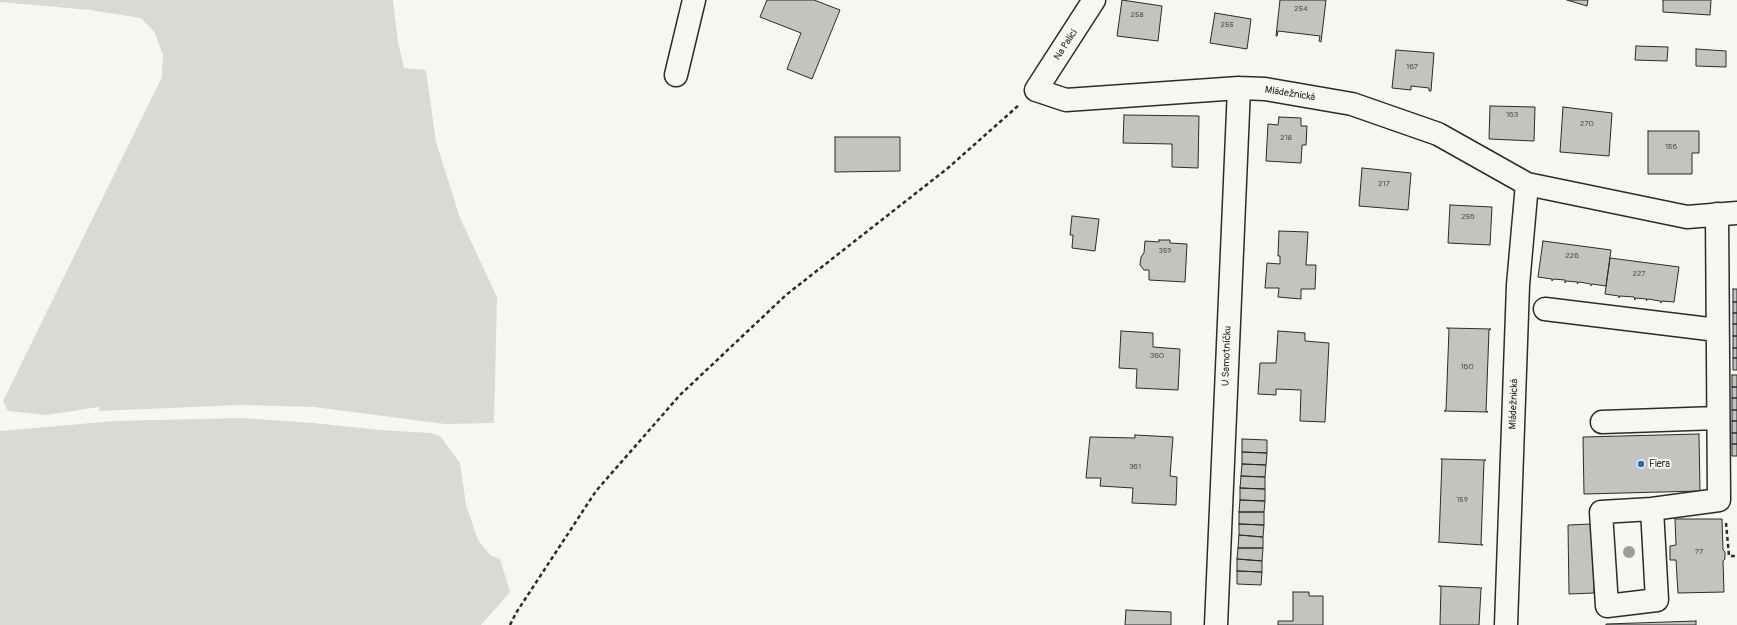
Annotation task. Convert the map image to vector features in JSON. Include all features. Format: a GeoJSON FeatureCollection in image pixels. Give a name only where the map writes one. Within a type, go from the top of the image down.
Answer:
{"type":"FeatureCollection","features":[{"type":"Feature","properties":{"kind":"street"},"geometry":{"type":"LineString","coordinates":[[676,75],[694,0]]}},
{"type":"Feature","properties":{"kind":"street","name":"Na Palici"},"geometry":{"type":"LineString","coordinates":[[1036,90],[1094,0]]}},
{"type":"Feature","properties":{"kind":"street","name":"Mládežnická"},"geometry":{"type":"LineString","coordinates":[[1036,90],[1066,100],[1239,88],[1265,89],[1352,104],[1438,134],[1527,184],[1687,217],[1727,214]]}},
{"type":"Feature","properties":{"kind":"street","name":"U Samotníčku"},"geometry":{"type":"LineString","coordinates":[[1216,625],[1239,88]]}},
{"type":"Feature","properties":{"kind":"street","name":"Mládežnická"},"geometry":{"type":"LineString","coordinates":[[1506,625],[1518,285],[1527,184]]}},
{"type":"Feature","properties":{"kind":"street"},"geometry":{"type":"LineString","coordinates":[[1652,509],[1657,600],[1607,606],[1601,512],[1652,509],[1719,500],[1717,330],[1727,214]]}},
{"type":"Feature","properties":{"kind":"street"},"geometry":{"type":"LineString","coordinates":[[1545,309],[1717,330]]}},
{"type":"Feature","properties":{"kind":"street"},"geometry":{"type":"LineString","coordinates":[[1602,422],[1717,418]]}},
{"type":"Feature","properties":{"kind":"path"},"geometry":{"type":"LineString","coordinates":[[510,625],[516,613],[596,491],[680,395],[786,295],[948,168],[1036,90]]}},
{"type":"Feature","properties":{"kind":"path"},"geometry":{"type":"LineString","coordinates":[[1719,500],[1726,518],[1729,556],[1737,556]]}},
{"type":"Feature","properties":{"kind":"shaded area"},"geometry":{"type":"Polygon","coordinates":[[[0,0],[393,0],[398,42],[404,68],[426,71],[436,142],[460,218],[497,297],[494,423],[445,424],[314,407],[241,405],[99,411],[99,407],[46,415],[8,411],[3,401],[162,77],[163,55],[155,33],[141,18],[90,10],[0,2],[0,0]]]}},
{"type":"Feature","properties":{"kind":"shaded area"},"geometry":{"type":"Polygon","coordinates":[[[242,418],[431,433],[440,436],[460,463],[466,505],[478,540],[490,555],[500,559],[510,592],[481,625],[0,625],[0,431],[115,421],[242,418]]]}},
{"type":"Feature","properties":{"kind":"building"},"geometry":{"type":"Polygon","coordinates":[[[767,0],[814,0],[840,10],[812,79],[787,69],[801,33],[760,17],[767,0]]]}},
{"type":"Feature","properties":{"kind":"building"},"geometry":{"type":"Polygon","coordinates":[[[1122,0],[1162,6],[1158,41],[1117,36],[1122,0]]]}},
{"type":"Feature","properties":{"kind":"building"},"geometry":{"type":"Polygon","coordinates":[[[1280,0],[1326,0],[1321,42],[1319,41],[1320,36],[1278,31],[1276,36],[1280,0]]]}},
{"type":"Feature","properties":{"kind":"building"},"geometry":{"type":"Polygon","coordinates":[[[1567,0],[1588,0],[1587,6],[1567,0]]]}},
{"type":"Feature","properties":{"kind":"building"},"geometry":{"type":"Polygon","coordinates":[[[1663,0],[1711,0],[1710,15],[1663,12],[1663,0]]]}},
{"type":"Feature","properties":{"kind":"building"},"geometry":{"type":"Polygon","coordinates":[[[1215,13],[1251,19],[1247,49],[1210,43],[1215,13]]]}},
{"type":"Feature","properties":{"kind":"building"},"geometry":{"type":"Polygon","coordinates":[[[1636,46],[1668,47],[1667,61],[1635,60],[1636,46]]]}},
{"type":"Feature","properties":{"kind":"building"},"geometry":{"type":"Polygon","coordinates":[[[1696,49],[1726,51],[1726,67],[1696,66],[1696,49]]]}},
{"type":"Feature","properties":{"kind":"building"},"geometry":{"type":"Polygon","coordinates":[[[1396,50],[1434,53],[1431,91],[1429,91],[1429,88],[1411,86],[1411,90],[1392,88],[1396,50]]]}},
{"type":"Feature","properties":{"kind":"building"},"geometry":{"type":"Polygon","coordinates":[[[1490,106],[1535,107],[1534,141],[1489,139],[1490,106]]]}},
{"type":"Feature","properties":{"kind":"building"},"geometry":{"type":"Polygon","coordinates":[[[1563,107],[1612,113],[1609,156],[1560,152],[1563,107]]]}},
{"type":"Feature","properties":{"kind":"building"},"geometry":{"type":"Polygon","coordinates":[[[1124,115],[1199,116],[1198,168],[1172,167],[1172,144],[1123,143],[1124,115]]]}},
{"type":"Feature","properties":{"kind":"building"},"geometry":{"type":"Polygon","coordinates":[[[1279,117],[1301,118],[1301,126],[1307,126],[1306,145],[1302,145],[1301,163],[1266,161],[1268,124],[1278,125],[1279,117]]]}},
{"type":"Feature","properties":{"kind":"building"},"geometry":{"type":"Polygon","coordinates":[[[1648,131],[1699,131],[1699,153],[1692,153],[1692,174],[1648,174],[1648,131]]]}},
{"type":"Feature","properties":{"kind":"building"},"geometry":{"type":"Polygon","coordinates":[[[835,137],[900,137],[900,171],[835,172],[835,137]]]}},
{"type":"Feature","properties":{"kind":"building"},"geometry":{"type":"Polygon","coordinates":[[[1362,168],[1411,173],[1408,210],[1359,206],[1362,168]]]}},
{"type":"Feature","properties":{"kind":"building"},"geometry":{"type":"Polygon","coordinates":[[[1450,205],[1492,207],[1490,245],[1448,243],[1450,205]]]}},
{"type":"Feature","properties":{"kind":"building"},"geometry":{"type":"Polygon","coordinates":[[[1072,216],[1099,219],[1095,251],[1072,248],[1073,235],[1070,235],[1072,216]]]}},
{"type":"Feature","properties":{"kind":"building"},"geometry":{"type":"Polygon","coordinates":[[[1279,231],[1308,232],[1306,265],[1316,265],[1315,289],[1301,289],[1301,299],[1278,297],[1279,288],[1265,288],[1267,263],[1280,264],[1280,256],[1278,256],[1279,231]]]}},
{"type":"Feature","properties":{"kind":"building"},"geometry":{"type":"Polygon","coordinates":[[[1159,240],[1170,240],[1170,243],[1187,244],[1185,282],[1149,280],[1149,270],[1144,270],[1140,265],[1141,257],[1144,253],[1145,241],[1159,242],[1159,240]]]}},
{"type":"Feature","properties":{"kind":"building"},"geometry":{"type":"Polygon","coordinates":[[[1543,241],[1611,250],[1606,286],[1592,284],[1591,286],[1591,284],[1579,282],[1577,284],[1578,282],[1566,281],[1565,283],[1565,280],[1553,279],[1552,281],[1552,279],[1538,277],[1543,241]]]}},
{"type":"Feature","properties":{"kind":"building"},"geometry":{"type":"Polygon","coordinates":[[[1610,258],[1679,267],[1674,302],[1661,301],[1661,303],[1660,301],[1648,299],[1646,301],[1647,299],[1635,298],[1635,300],[1634,297],[1620,296],[1619,298],[1619,296],[1605,294],[1610,258]]]}},
{"type":"Feature","properties":{"kind":"building"},"geometry":{"type":"Polygon","coordinates":[[[1733,289],[1737,289],[1737,302],[1733,302],[1733,289]]]}},
{"type":"Feature","properties":{"kind":"building"},"geometry":{"type":"Polygon","coordinates":[[[1733,302],[1737,302],[1737,313],[1733,313],[1733,302]]]}},
{"type":"Feature","properties":{"kind":"building"},"geometry":{"type":"Polygon","coordinates":[[[1733,313],[1737,313],[1737,324],[1733,324],[1733,313]]]}},
{"type":"Feature","properties":{"kind":"building"},"geometry":{"type":"Polygon","coordinates":[[[1733,324],[1737,324],[1737,336],[1733,336],[1733,324]]]}},
{"type":"Feature","properties":{"kind":"building"},"geometry":{"type":"Polygon","coordinates":[[[1447,328],[1491,329],[1489,330],[1486,411],[1488,412],[1444,411],[1446,410],[1449,329],[1447,328]]]}},
{"type":"Feature","properties":{"kind":"building"},"geometry":{"type":"Polygon","coordinates":[[[1121,331],[1153,333],[1153,347],[1180,349],[1178,390],[1136,388],[1137,369],[1119,368],[1121,331]]]}},
{"type":"Feature","properties":{"kind":"building"},"geometry":{"type":"Polygon","coordinates":[[[1278,331],[1305,333],[1305,341],[1329,343],[1325,422],[1300,421],[1301,390],[1276,389],[1276,395],[1258,394],[1260,363],[1276,363],[1278,331]]]}},
{"type":"Feature","properties":{"kind":"building"},"geometry":{"type":"Polygon","coordinates":[[[1733,336],[1737,336],[1737,348],[1733,348],[1733,336]]]}},
{"type":"Feature","properties":{"kind":"building"},"geometry":{"type":"Polygon","coordinates":[[[1733,348],[1737,348],[1737,358],[1733,358],[1733,348]]]}},
{"type":"Feature","properties":{"kind":"building"},"geometry":{"type":"Polygon","coordinates":[[[1733,358],[1737,358],[1737,370],[1733,370],[1733,358]]]}},
{"type":"Feature","properties":{"kind":"building"},"geometry":{"type":"Polygon","coordinates":[[[1732,375],[1737,375],[1737,387],[1732,387],[1732,375]]]}},
{"type":"Feature","properties":{"kind":"building"},"geometry":{"type":"Polygon","coordinates":[[[1732,387],[1737,387],[1737,398],[1732,398],[1732,387]]]}},
{"type":"Feature","properties":{"kind":"building"},"geometry":{"type":"Polygon","coordinates":[[[1732,398],[1737,398],[1737,410],[1732,410],[1732,398]]]}},
{"type":"Feature","properties":{"kind":"building"},"geometry":{"type":"Polygon","coordinates":[[[1732,410],[1737,410],[1737,421],[1732,421],[1732,410]]]}},
{"type":"Feature","properties":{"kind":"building"},"geometry":{"type":"Polygon","coordinates":[[[1732,421],[1737,421],[1737,433],[1732,433],[1732,421]]]}},
{"type":"Feature","properties":{"kind":"building"},"geometry":{"type":"Polygon","coordinates":[[[1732,433],[1737,433],[1737,444],[1732,444],[1732,433]]]}},
{"type":"Feature","properties":{"kind":"building","name":"Fiera"},"geometry":{"type":"Polygon","coordinates":[[[1699,434],[1700,491],[1584,494],[1583,437],[1699,434]]]}},
{"type":"Feature","properties":{"kind":"building"},"geometry":{"type":"Polygon","coordinates":[[[1135,435],[1173,437],[1170,476],[1177,477],[1176,505],[1132,503],[1133,488],[1100,486],[1101,478],[1086,478],[1090,437],[1135,438],[1135,435]]]}},
{"type":"Feature","properties":{"kind":"building"},"geometry":{"type":"Polygon","coordinates":[[[1242,439],[1267,440],[1267,453],[1242,452],[1242,439]]]}},
{"type":"Feature","properties":{"kind":"building"},"geometry":{"type":"Polygon","coordinates":[[[1732,444],[1737,444],[1737,456],[1732,456],[1732,444]]]}},
{"type":"Feature","properties":{"kind":"building"},"geometry":{"type":"Polygon","coordinates":[[[1242,452],[1267,453],[1266,465],[1242,464],[1242,452]]]}},
{"type":"Feature","properties":{"kind":"building"},"geometry":{"type":"Polygon","coordinates":[[[1441,459],[1486,460],[1484,461],[1481,544],[1483,545],[1438,542],[1441,459]]]}},
{"type":"Feature","properties":{"kind":"building"},"geometry":{"type":"Polygon","coordinates":[[[1242,464],[1266,465],[1265,477],[1241,476],[1242,464]]]}},
{"type":"Feature","properties":{"kind":"building"},"geometry":{"type":"Polygon","coordinates":[[[1241,476],[1265,477],[1265,489],[1240,488],[1241,476]]]}},
{"type":"Feature","properties":{"kind":"building"},"geometry":{"type":"Polygon","coordinates":[[[1240,488],[1265,489],[1265,501],[1240,500],[1240,488]]]}},
{"type":"Feature","properties":{"kind":"building"},"geometry":{"type":"Polygon","coordinates":[[[1240,500],[1265,501],[1264,512],[1239,512],[1240,500]]]}},
{"type":"Feature","properties":{"kind":"building"},"geometry":{"type":"Polygon","coordinates":[[[1239,512],[1264,512],[1264,525],[1239,524],[1239,512]]]}},
{"type":"Feature","properties":{"kind":"building"},"geometry":{"type":"Polygon","coordinates":[[[1675,519],[1722,519],[1723,550],[1725,552],[1725,559],[1723,561],[1724,592],[1678,593],[1676,560],[1670,560],[1670,546],[1676,545],[1675,519]]]}},
{"type":"Feature","properties":{"kind":"building"},"geometry":{"type":"Polygon","coordinates":[[[1239,524],[1264,525],[1263,537],[1239,535],[1239,524]]]}},
{"type":"Feature","properties":{"kind":"building"},"geometry":{"type":"Polygon","coordinates":[[[1592,524],[1594,593],[1569,594],[1568,525],[1592,524]]]}},
{"type":"Feature","properties":{"kind":"building"},"geometry":{"type":"Polygon","coordinates":[[[1239,535],[1263,537],[1263,548],[1238,548],[1239,535]]]}},
{"type":"Feature","properties":{"kind":"building"},"geometry":{"type":"Polygon","coordinates":[[[1238,548],[1263,548],[1262,561],[1237,559],[1238,548]]]}},
{"type":"Feature","properties":{"kind":"building"},"geometry":{"type":"Polygon","coordinates":[[[1237,559],[1262,561],[1262,572],[1237,571],[1237,559]]]}},
{"type":"Feature","properties":{"kind":"building"},"geometry":{"type":"Polygon","coordinates":[[[1237,571],[1262,572],[1261,585],[1237,584],[1237,571]]]}},
{"type":"Feature","properties":{"kind":"building"},"geometry":{"type":"Polygon","coordinates":[[[1439,586],[1482,588],[1479,625],[1440,625],[1441,587],[1439,586]]]}},
{"type":"Feature","properties":{"kind":"building"},"geometry":{"type":"Polygon","coordinates":[[[1293,592],[1309,592],[1309,596],[1323,596],[1323,625],[1278,625],[1278,621],[1293,621],[1293,592]]]}},
{"type":"Feature","properties":{"kind":"building"},"geometry":{"type":"Polygon","coordinates":[[[1126,610],[1171,612],[1171,625],[1125,625],[1126,610]]]}},
{"type":"Feature","properties":{"kind":"building"},"geometry":{"type":"Polygon","coordinates":[[[1696,621],[1696,625],[1606,625],[1606,624],[1696,621]]]}},
{"type":"Feature","properties":{"kind":"place","name":"Fiera"},"geometry":{"type":"Point","coordinates":[1641,464]}}]}
